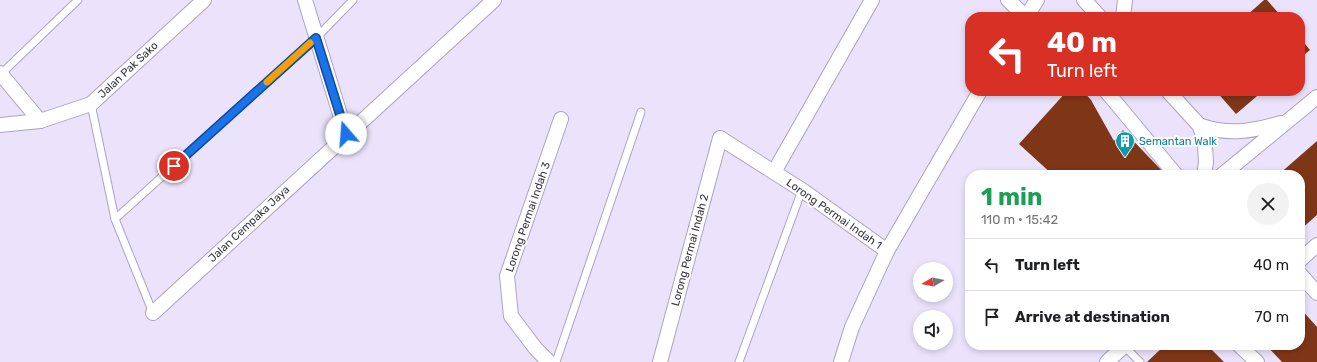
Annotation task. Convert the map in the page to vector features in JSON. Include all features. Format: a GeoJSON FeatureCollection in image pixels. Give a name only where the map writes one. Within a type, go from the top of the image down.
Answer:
{"type":"FeatureCollection","features":[{"type":"Feature","properties":{"kind":"street","name":"Jalan Pak Sako"},"geometry":{"type":"LineString","coordinates":[[0,125],[40,121],[90,104],[204,0]]}},
{"type":"Feature","properties":{"kind":"street"},"geometry":{"type":"LineString","coordinates":[[305,0],[346,134]]}},
{"type":"Feature","properties":{"kind":"street","name":"Jalan Cempaka Jaya"},"geometry":{"type":"LineString","coordinates":[[153,313],[346,134],[494,0]]}},
{"type":"Feature","properties":{"kind":"street"},"geometry":{"type":"LineString","coordinates":[[774,172],[872,0]]}},
{"type":"Feature","properties":{"kind":"street"},"geometry":{"type":"LineString","coordinates":[[1008,0],[1021,12]]}},
{"type":"Feature","properties":{"kind":"street"},"geometry":{"type":"LineString","coordinates":[[1029,12],[1037,0]]}},
{"type":"Feature","properties":{"kind":"street"},"geometry":{"type":"LineString","coordinates":[[1084,0],[1095,12]]}},
{"type":"Feature","properties":{"kind":"street"},"geometry":{"type":"LineString","coordinates":[[1124,12],[1125,0]]}},
{"type":"Feature","properties":{"kind":"street"},"geometry":{"type":"LineString","coordinates":[[0,73],[40,121]]}},
{"type":"Feature","properties":{"kind":"street"},"geometry":{"type":"LineString","coordinates":[[887,251],[977,96]]}},
{"type":"Feature","properties":{"kind":"street"},"geometry":{"type":"LineString","coordinates":[[1110,96],[1172,170]]}},
{"type":"Feature","properties":{"kind":"street"},"geometry":{"type":"LineString","coordinates":[[1173,96],[1199,125],[1205,146],[1205,170]]}},
{"type":"Feature","properties":{"kind":"street"},"geometry":{"type":"LineString","coordinates":[[1228,170],[1317,97]]}},
{"type":"Feature","properties":{"kind":"street","name":"Lorong Permai Indah 3"},"geometry":{"type":"LineString","coordinates":[[549,362],[536,349],[511,316],[507,276],[561,119]]}},
{"type":"Feature","properties":{"kind":"street"},"geometry":{"type":"LineString","coordinates":[[1199,125],[1220,131],[1239,132],[1258,130],[1287,122]]}},
{"type":"Feature","properties":{"kind":"street","name":"Lorong Permai Indah 1"},"geometry":{"type":"LineString","coordinates":[[720,138],[802,190],[887,251],[852,327],[841,362]]}},
{"type":"Feature","properties":{"kind":"street","name":"Lorong Permai Indah 2"},"geometry":{"type":"LineString","coordinates":[[660,362],[720,138]]}},
{"type":"Feature","properties":{"kind":"street"},"geometry":{"type":"LineString","coordinates":[[1305,256],[1317,245]]}},
{"type":"Feature","properties":{"kind":"street"},"geometry":{"type":"LineString","coordinates":[[1305,280],[1317,293]]}},
{"type":"Feature","properties":{"kind":"street"},"geometry":{"type":"LineString","coordinates":[[1107,362],[1120,350]]}},
{"type":"Feature","properties":{"kind":"street"},"geometry":{"type":"LineString","coordinates":[[1244,350],[1257,362]]}},
{"type":"Feature","properties":{"kind":"lane"},"geometry":{"type":"LineString","coordinates":[[0,73],[78,0]]}},
{"type":"Feature","properties":{"kind":"lane"},"geometry":{"type":"LineString","coordinates":[[115,219],[316,38],[352,0]]}},
{"type":"Feature","properties":{"kind":"lane"},"geometry":{"type":"LineString","coordinates":[[90,104],[115,219],[153,313]]}},
{"type":"Feature","properties":{"kind":"lane"},"geometry":{"type":"LineString","coordinates":[[556,362],[641,112]]}},
{"type":"Feature","properties":{"kind":"lane"},"geometry":{"type":"LineString","coordinates":[[739,362],[802,190]]}},
{"type":"Feature","properties":{"kind":"lane"},"geometry":{"type":"LineString","coordinates":[[1129,350],[1140,362]]}},
{"type":"Feature","properties":{"kind":"building"},"geometry":{"type":"Polygon","coordinates":[[[1264,0],[1267,0],[1278,12],[1251,12],[1264,0]]]}},
{"type":"Feature","properties":{"kind":"building"},"geometry":{"type":"Polygon","coordinates":[[[1305,44],[1310,50],[1305,54],[1305,44]]]}},
{"type":"Feature","properties":{"kind":"building"},"geometry":{"type":"Polygon","coordinates":[[[1062,96],[1087,96],[1114,141],[1123,130],[1161,170],[1048,170],[1019,144],[1062,96]]]}},
{"type":"Feature","properties":{"kind":"building"},"geometry":{"type":"Polygon","coordinates":[[[1220,96],[1257,96],[1236,114],[1220,96]]]}},
{"type":"Feature","properties":{"kind":"building"},"geometry":{"type":"Polygon","coordinates":[[[1317,141],[1317,215],[1305,226],[1305,170],[1284,170],[1317,141]]]}},
{"type":"Feature","properties":{"kind":"building"},"geometry":{"type":"Polygon","coordinates":[[[1305,314],[1317,327],[1317,362],[1282,362],[1271,350],[1305,350],[1305,314]]]}},
{"type":"Feature","properties":{"kind":"building"},"geometry":{"type":"Polygon","coordinates":[[[1160,350],[1212,350],[1224,362],[1147,362],[1160,350]]]}},
{"type":"Feature","properties":{"kind":"slow traffic"},"geometry":{"type":"LineString","coordinates":[[267,82],[310,43]]}},
{"type":"Feature","properties":{"kind":"place","name":"Semantan Walk"},"geometry":{"type":"Point","coordinates":[1125,158]}},
{"type":"Feature","properties":{"kind":"route"},"geometry":{"type":"LineString","coordinates":[[174,166],[316,38],[346,134]]}}]}
